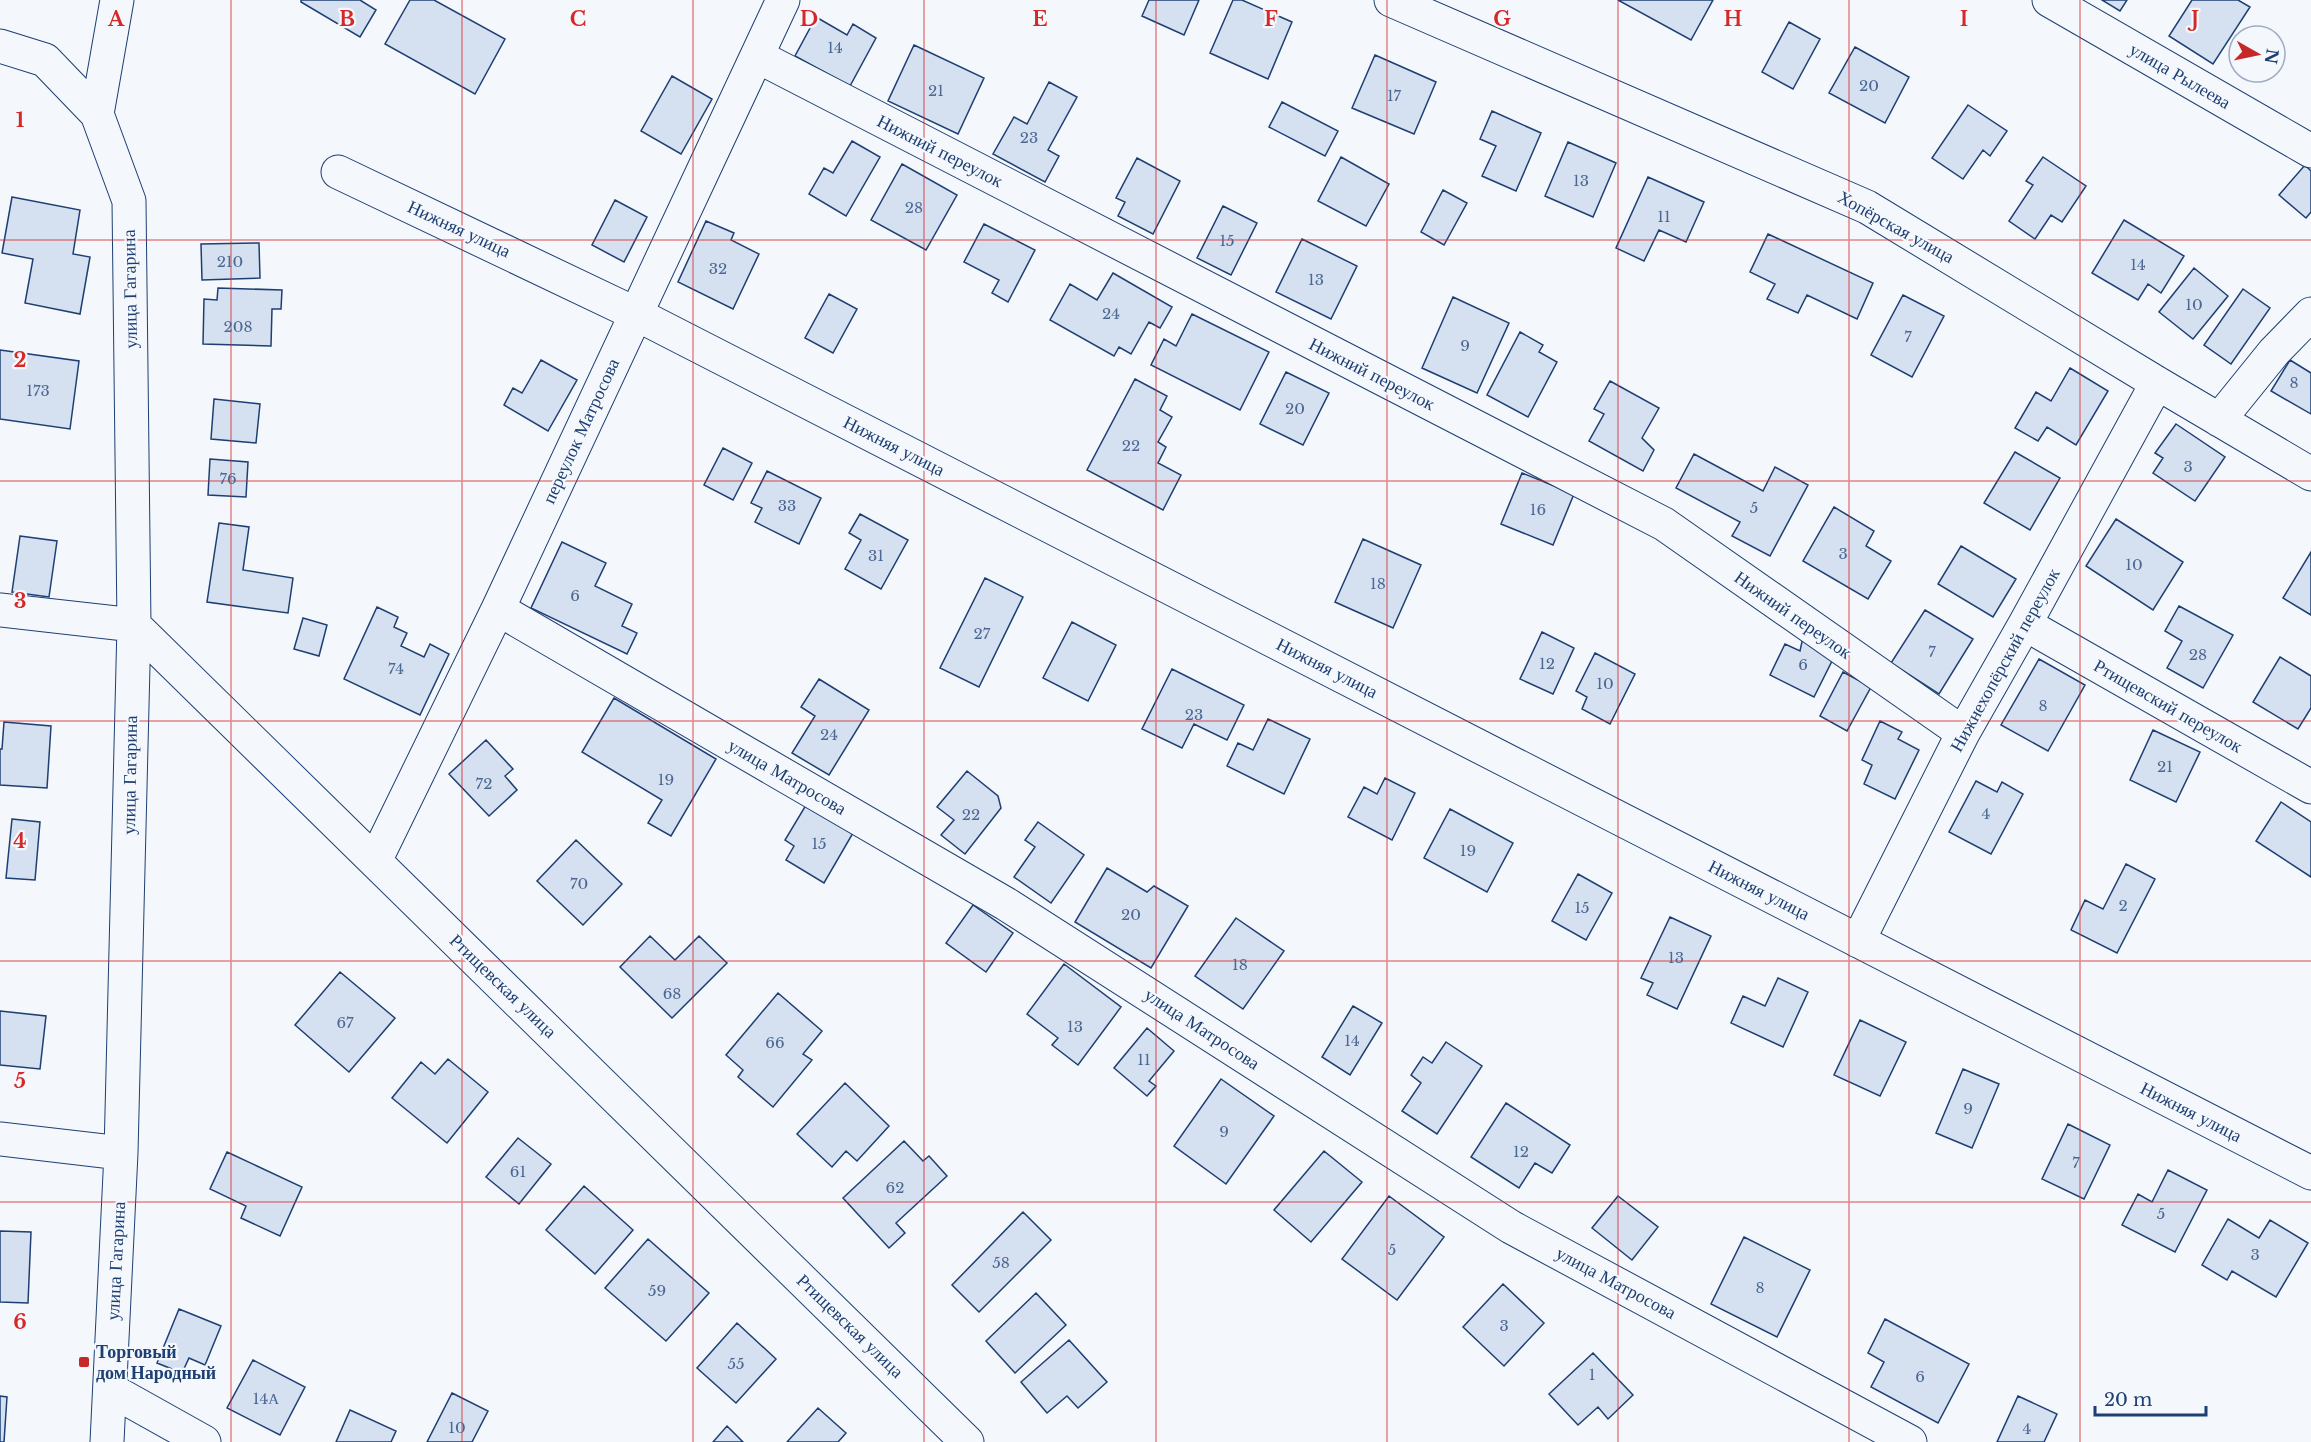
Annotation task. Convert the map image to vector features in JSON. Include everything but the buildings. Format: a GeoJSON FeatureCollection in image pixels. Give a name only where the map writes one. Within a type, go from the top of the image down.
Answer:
{"type":"FeatureCollection","features":[{"type":"Feature","properties":{"kind":"street"},"geometry":{"type":"LineString","coordinates":[[97,114],[117,0]]}},
{"type":"Feature","properties":{"kind":"street","name":"переулок Матросова"},"geometry":{"type":"LineString","coordinates":[[375,861],[498,609],[783,0]]}},
{"type":"Feature","properties":{"kind":"street","name":"Хопёрская улица"},"geometry":{"type":"LineString","coordinates":[[1391,0],[1867,207],[2311,474]]}},
{"type":"Feature","properties":{"kind":"street","name":"улица Рылеева"},"geometry":{"type":"LineString","coordinates":[[2049,0],[2311,151]]}},
{"type":"Feature","properties":{"kind":"street"},"geometry":{"type":"LineString","coordinates":[[0,46],[45,60],[97,114]]}},
{"type":"Feature","properties":{"kind":"street","name":"Нижний переулок"},"geometry":{"type":"LineString","coordinates":[[757,56],[1664,524],[1963,734]]}},
{"type":"Feature","properties":{"kind":"street","name":"улица Гагарина"},"geometry":{"type":"LineString","coordinates":[[97,114],[129,201],[134,625],[121,1153],[107,1442]]}},
{"type":"Feature","properties":{"kind":"street","name":"Нижняя улица"},"geometry":{"type":"LineString","coordinates":[[338,172],[636,314],[2311,1173]]}},
{"type":"Feature","properties":{"kind":"street"},"geometry":{"type":"LineString","coordinates":[[2219,420],[2274,352],[2311,314]]}},
{"type":"Feature","properties":{"kind":"street","name":"Нижнехопёрский переулок"},"geometry":{"type":"LineString","coordinates":[[1858,941],[1963,734],[2157,383]]}},
{"type":"Feature","properties":{"kind":"street","name":"улица Матросова"},"geometry":{"type":"LineString","coordinates":[[498,609],[1006,904],[1511,1227],[1910,1442]]}},
{"type":"Feature","properties":{"kind":"street"},"geometry":{"type":"LineString","coordinates":[[0,610],[134,625]]}},
{"type":"Feature","properties":{"kind":"street","name":"Ртищевский переулок"},"geometry":{"type":"LineString","coordinates":[[2025,624],[2311,787]]}},
{"type":"Feature","properties":{"kind":"street","name":"Ртищевская улица"},"geometry":{"type":"LineString","coordinates":[[134,625],[968,1442]]}},
{"type":"Feature","properties":{"kind":"street"},"geometry":{"type":"LineString","coordinates":[[0,1138],[121,1153]]}},
{"type":"Feature","properties":{"kind":"street"},"geometry":{"type":"LineString","coordinates":[[111,1390],[204,1442]]}},
{"type":"Feature","properties":{"kind":"place","name":"Торговый дом Народный"},"geometry":{"type":"Point","coordinates":[84,1362]}}]}
